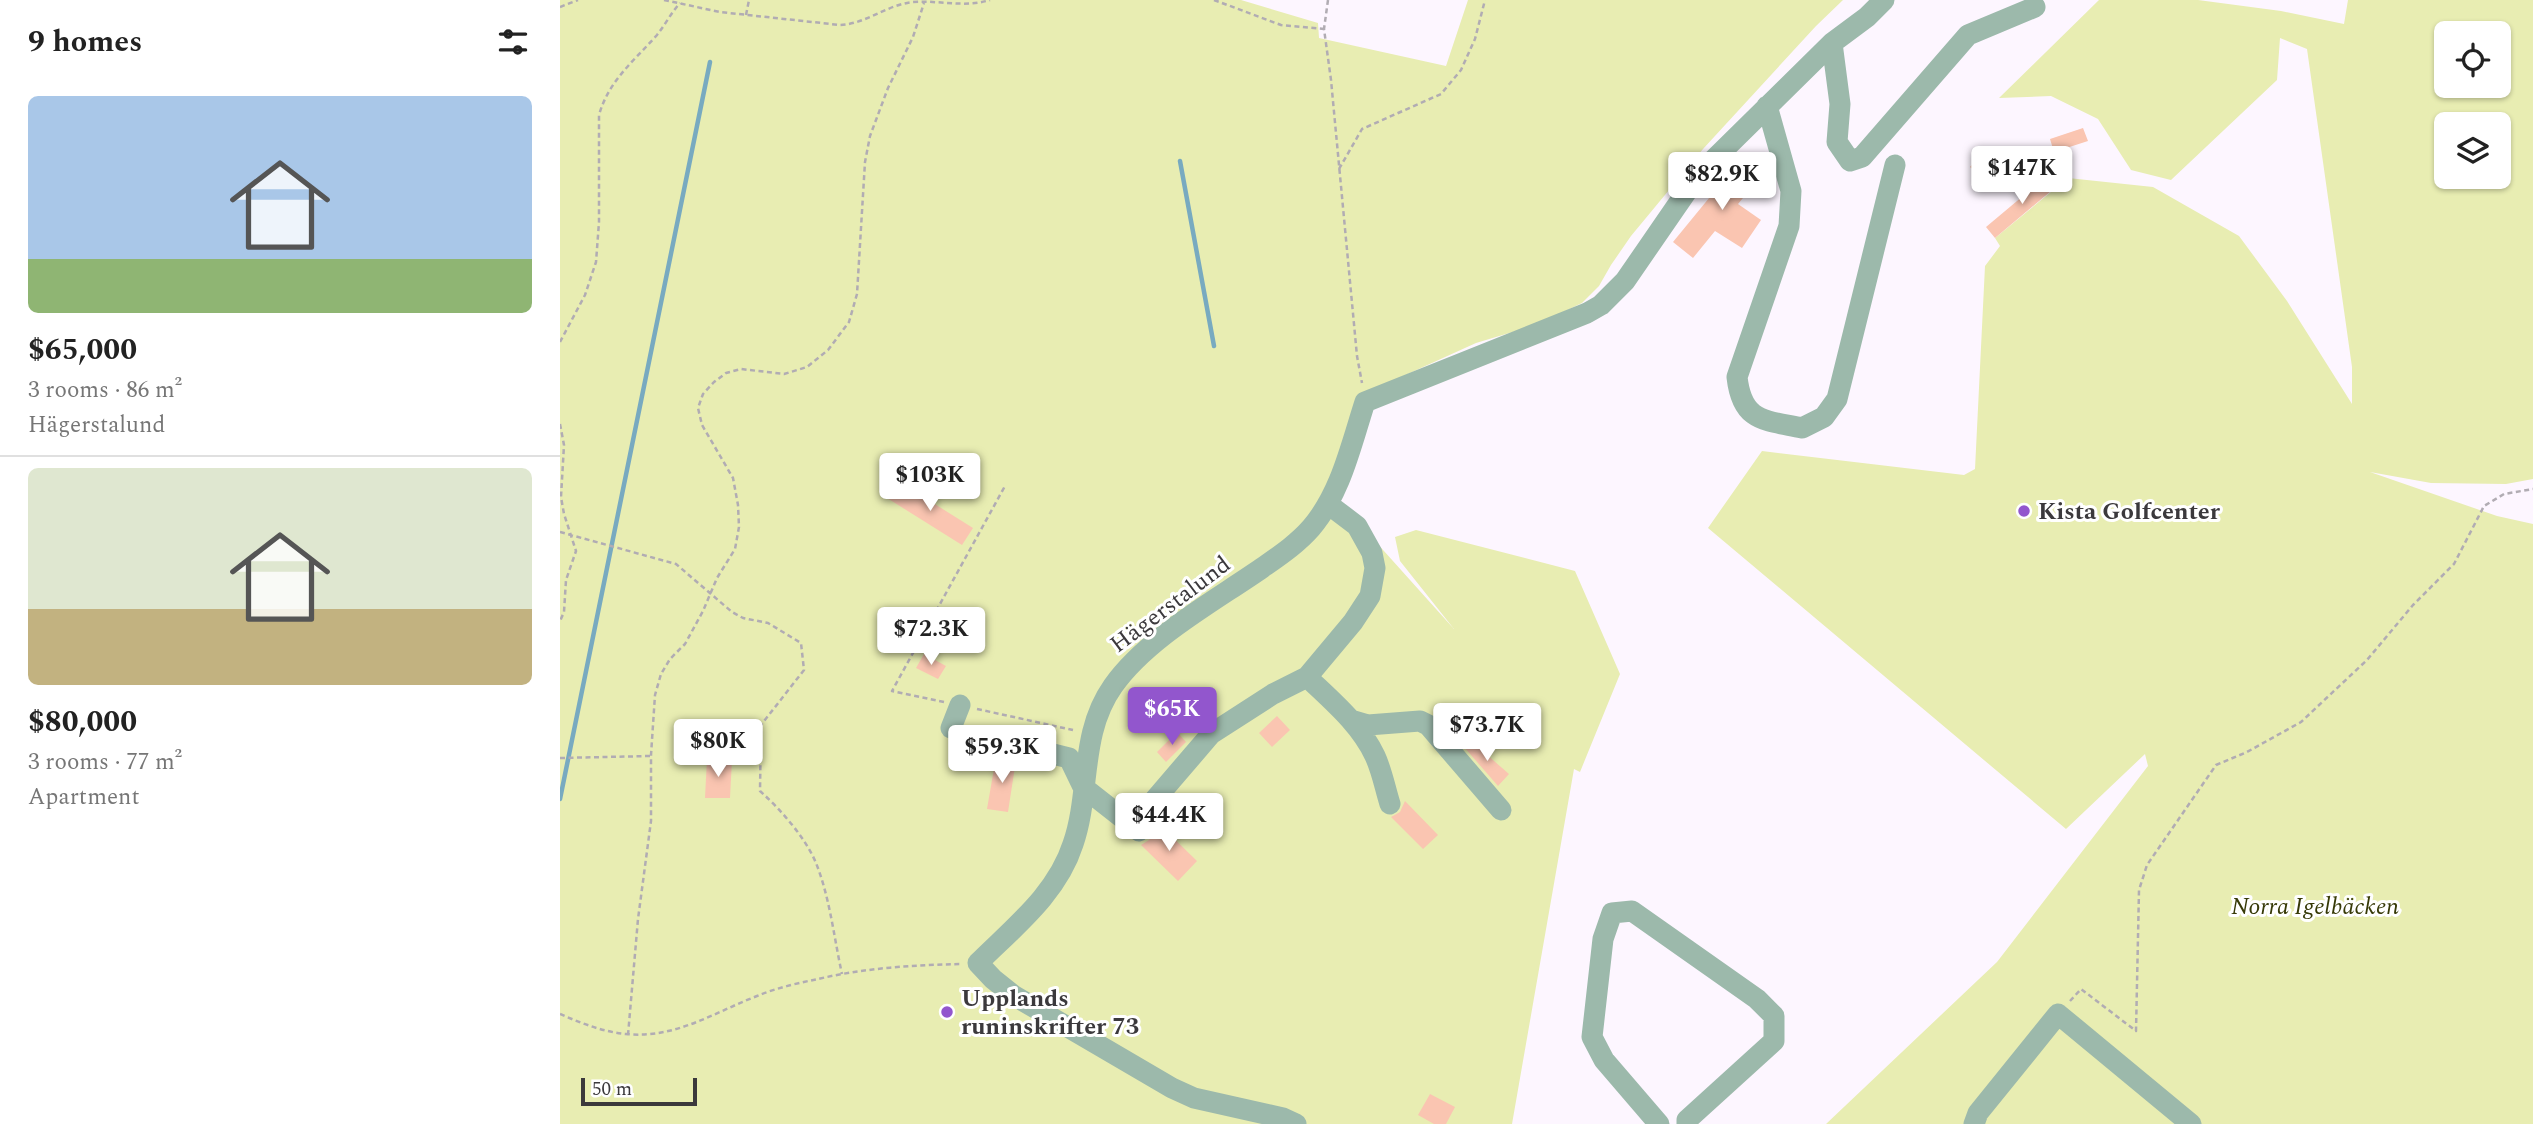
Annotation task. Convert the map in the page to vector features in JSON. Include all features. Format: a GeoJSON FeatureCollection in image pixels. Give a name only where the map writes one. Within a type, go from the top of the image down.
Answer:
{"type":"FeatureCollection","features":[{"type":"Feature","properties":{"kind":"street"},"geometry":{"type":"LineString","coordinates":[[1365,402],[1601,305],[1625,281],[1698,174],[1832,43],[1867,17],[1884,0]]}},
{"type":"Feature","properties":{"kind":"street"},"geometry":{"type":"LineString","coordinates":[[1832,43],[1840,104],[1837,142],[1850,161],[1863,157],[1968,35],[2035,6]]}},
{"type":"Feature","properties":{"kind":"street"},"geometry":{"type":"LineString","coordinates":[[1767,106],[1791,191],[1789,226],[1737,377],[1739,398],[1756,418],[1802,428],[1824,417],[1837,399],[1895,165]]}},
{"type":"Feature","properties":{"kind":"street","name":"Hägerstalund"},"geometry":{"type":"LineString","coordinates":[[978,963],[1050,891],[1063,869],[1074,843],[1090,734],[1099,710],[1122,673],[1163,637],[1289,549],[1311,529],[1339,483],[1365,402]]}},
{"type":"Feature","properties":{"kind":"street"},"geometry":{"type":"LineString","coordinates":[[1021,746],[1069,758],[1083,787],[1136,828],[1211,734],[1273,694],[1307,677],[1353,622],[1370,596],[1375,568],[1372,553],[1357,526],[1328,504]]}},
{"type":"Feature","properties":{"kind":"street"},"geometry":{"type":"LineString","coordinates":[[1307,677],[1351,720],[1365,738],[1376,758],[1390,804]]}},
{"type":"Feature","properties":{"kind":"street"},"geometry":{"type":"LineString","coordinates":[[951,728],[960,705]]}},
{"type":"Feature","properties":{"kind":"street"},"geometry":{"type":"LineString","coordinates":[[1351,720],[1368,725],[1420,721],[1428,725],[1501,810]]}},
{"type":"Feature","properties":{"kind":"street"},"geometry":{"type":"LineString","coordinates":[[1659,1124],[1604,1060],[1592,1037],[1603,939],[1612,913],[1632,911],[1757,999],[1774,1016],[1774,1041],[1711,1097],[1687,1124]]}},
{"type":"Feature","properties":{"kind":"street"},"geometry":{"type":"LineString","coordinates":[[978,963],[1013,995],[1172,1088],[1194,1098],[1283,1118],[1296,1124]]}},
{"type":"Feature","properties":{"kind":"street"},"geometry":{"type":"LineString","coordinates":[[1974,1124],[1978,1113],[2058,1014],[2191,1124]]}},
{"type":"Feature","properties":{"kind":"path"},"geometry":{"type":"LineString","coordinates":[[560,7],[578,0]]}},
{"type":"Feature","properties":{"kind":"path"},"geometry":{"type":"LineString","coordinates":[[664,0],[786,21],[854,25],[878,11],[915,2],[957,5],[990,0]]}},
{"type":"Feature","properties":{"kind":"path"},"geometry":{"type":"LineString","coordinates":[[746,15],[749,0]]}},
{"type":"Feature","properties":{"kind":"path"},"geometry":{"type":"LineString","coordinates":[[1214,0],[1281,25],[1324,29]]}},
{"type":"Feature","properties":{"kind":"path"},"geometry":{"type":"LineString","coordinates":[[1328,0],[1324,29],[1357,356],[1365,402]]}},
{"type":"Feature","properties":{"kind":"path"},"geometry":{"type":"LineString","coordinates":[[1339,170],[1362,129],[1441,94],[1461,70],[1475,39],[1485,0]]}},
{"type":"Feature","properties":{"kind":"path"},"geometry":{"type":"LineString","coordinates":[[560,342],[585,295],[596,262],[599,222],[599,115],[603,99],[618,76],[657,35],[680,3]]}},
{"type":"Feature","properties":{"kind":"path"},"geometry":{"type":"LineString","coordinates":[[628,1035],[638,919],[651,821],[650,756],[655,695],[661,674],[670,659],[685,644],[717,578],[735,549],[739,527],[733,478],[702,425],[698,408],[703,394],[726,373],[741,369],[784,374],[807,367],[828,349],[849,321],[857,294],[865,162],[870,136],[888,88],[913,37],[924,3]]}},
{"type":"Feature","properties":{"kind":"path"},"geometry":{"type":"LineString","coordinates":[[560,424],[564,444],[561,497],[576,551],[566,580],[564,612],[560,621]]}},
{"type":"Feature","properties":{"kind":"path"},"geometry":{"type":"LineString","coordinates":[[1005,486],[892,691],[1090,734]]}},
{"type":"Feature","properties":{"kind":"path"},"geometry":{"type":"LineString","coordinates":[[2058,1014],[2081,989],[2136,1031],[2139,890],[2147,865],[2216,765],[2247,752],[2301,722],[2367,660],[2413,605],[2454,564],[2484,506],[2504,494],[2533,489]]}},
{"type":"Feature","properties":{"kind":"path"},"geometry":{"type":"LineString","coordinates":[[560,533],[676,564],[733,612],[743,618],[768,623],[801,643],[804,670],[761,725],[760,791],[773,802],[803,840],[816,863],[833,924],[842,974]]}},
{"type":"Feature","properties":{"kind":"path"},"geometry":{"type":"LineString","coordinates":[[560,758],[650,756]]}},
{"type":"Feature","properties":{"kind":"path"},"geometry":{"type":"LineString","coordinates":[[560,1014],[595,1028],[628,1035],[654,1034],[686,1027],[758,995],[842,974],[927,965],[978,963]]}},
{"type":"Feature","properties":{"kind":"green space"},"geometry":{"type":"Polygon","coordinates":[[[560,0],[1241,0],[1318,23],[1319,38],[1446,66],[1468,0],[1843,0],[1703,149],[1631,236],[1599,286],[1582,303],[1536,325],[1476,343],[1368,392],[1340,502],[1454,629],[1400,561],[1395,537],[1416,530],[1575,571],[1620,674],[1580,772],[1574,769],[1512,1124],[560,1124],[560,0]]]}},
{"type":"Feature","properties":{"kind":"green space","name":"Norra Igelbäcken"},"geometry":{"type":"Polygon","coordinates":[[[2099,0],[2198,0],[2281,11],[2344,24],[2348,0],[2533,0],[2533,479],[2506,484],[2431,483],[2370,472],[2497,516],[2533,524],[2533,1124],[1826,1124],[1997,962],[2148,766],[2145,754],[2066,829],[1708,528],[1762,451],[1964,475],[1975,469],[1985,266],[2000,246],[1995,238],[2068,178],[2153,187],[2239,236],[2287,301],[2352,404],[2352,367],[2307,49],[2280,38],[2277,80],[2171,180],[2131,170],[2098,119],[2051,96],[1999,98],[2099,0]]]}},
{"type":"Feature","properties":{"kind":"building"},"geometry":{"type":"Polygon","coordinates":[[[2083,128],[2088,141],[2054,152],[2050,139],[2083,128]]]}},
{"type":"Feature","properties":{"kind":"building"},"geometry":{"type":"Polygon","coordinates":[[[1982,153],[1993,162],[1981,176],[1970,167],[1982,153]]]}},
{"type":"Feature","properties":{"kind":"building"},"geometry":{"type":"Polygon","coordinates":[[[1732,160],[1757,181],[1738,204],[1761,220],[1742,248],[1715,231],[1693,258],[1673,242],[1714,192],[1707,186],[1708,183],[1732,160]]]}},
{"type":"Feature","properties":{"kind":"building"},"geometry":{"type":"Polygon","coordinates":[[[2048,175],[2057,186],[1995,238],[1986,227],[2048,175]]]}},
{"type":"Feature","properties":{"kind":"building"},"geometry":{"type":"Polygon","coordinates":[[[898,481],[973,528],[962,545],[887,498],[898,481]]]}},
{"type":"Feature","properties":{"kind":"building"},"geometry":{"type":"Polygon","coordinates":[[[924,654],[946,666],[938,679],[916,668],[924,654]]]}},
{"type":"Feature","properties":{"kind":"building"},"geometry":{"type":"Polygon","coordinates":[[[1277,716],[1290,730],[1272,747],[1259,733],[1277,716]]]}},
{"type":"Feature","properties":{"kind":"building"},"geometry":{"type":"Polygon","coordinates":[[[1177,732],[1186,742],[1166,762],[1157,752],[1177,732]]]}},
{"type":"Feature","properties":{"kind":"building"},"geometry":{"type":"Polygon","coordinates":[[[1470,740],[1509,774],[1498,786],[1464,747],[1470,740]]]}},
{"type":"Feature","properties":{"kind":"building"},"geometry":{"type":"Polygon","coordinates":[[[996,757],[1016,760],[1008,812],[987,809],[996,757]]]}},
{"type":"Feature","properties":{"kind":"building"},"geometry":{"type":"Polygon","coordinates":[[[707,759],[732,760],[730,798],[705,798],[707,759]]]}},
{"type":"Feature","properties":{"kind":"building"},"geometry":{"type":"Polygon","coordinates":[[[1405,801],[1438,835],[1423,849],[1391,817],[1400,812],[1405,801]]]}},
{"type":"Feature","properties":{"kind":"building"},"geometry":{"type":"Polygon","coordinates":[[[1160,825],[1197,861],[1178,881],[1141,845],[1149,840],[1160,825]]]}},
{"type":"Feature","properties":{"kind":"building"},"geometry":{"type":"Polygon","coordinates":[[[1430,1094],[1455,1107],[1446,1124],[1434,1124],[1418,1115],[1430,1094]]]}},
{"type":"Feature","properties":{"kind":"waterway"},"geometry":{"type":"LineString","coordinates":[[560,799],[710,62]]}},
{"type":"Feature","properties":{"kind":"waterway"},"geometry":{"type":"LineString","coordinates":[[1180,161],[1214,346]]}},
{"type":"Feature","properties":{"kind":"place","name":"Kista Golfcenter"},"geometry":{"type":"Point","coordinates":[2024,511]}},
{"type":"Feature","properties":{"kind":"place","name":"Upplands runinskrifter 73"},"geometry":{"type":"Point","coordinates":[947,1012]}}]}
